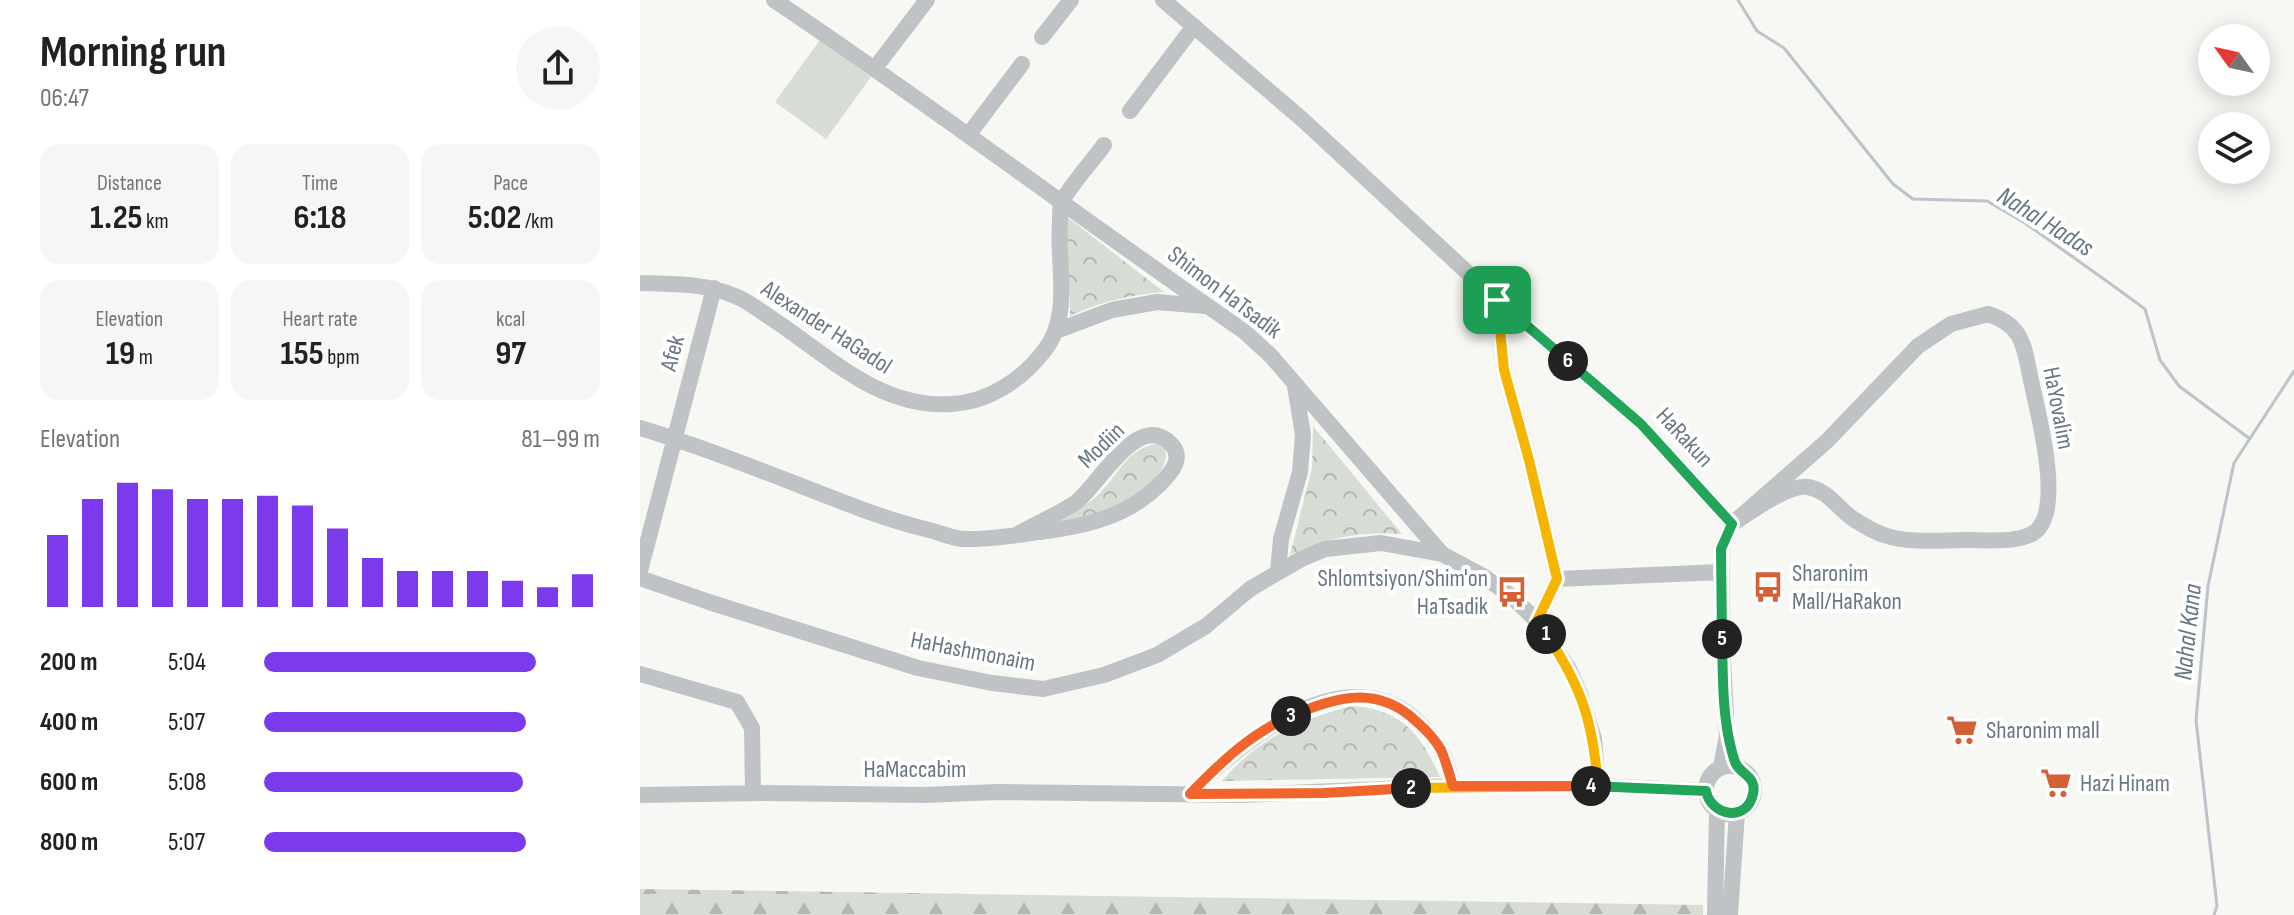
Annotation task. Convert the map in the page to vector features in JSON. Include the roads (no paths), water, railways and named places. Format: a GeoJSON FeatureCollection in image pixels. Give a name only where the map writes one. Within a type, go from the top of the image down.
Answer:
{"type":"FeatureCollection","features":[{"type":"Feature","properties":{"kind":"street","name":"Shimon HaTsadik"},"geometry":{"type":"LineString","coordinates":[[775,0],[969,134],[1061,203],[1245,332],[1271,356],[1442,554],[1502,589],[1537,621],[1569,669],[1580,694],[1594,739],[1598,786]]}},
{"type":"Feature","properties":{"kind":"street"},"geometry":{"type":"LineString","coordinates":[[875,68],[927,0]]}},
{"type":"Feature","properties":{"kind":"street"},"geometry":{"type":"LineString","coordinates":[[1042,37],[1071,0]]}},
{"type":"Feature","properties":{"kind":"street","name":"HaRakun"},"geometry":{"type":"LineString","coordinates":[[1163,0],[1303,120],[1497,300],[1641,424],[1732,524]]}},
{"type":"Feature","properties":{"kind":"street"},"geometry":{"type":"LineString","coordinates":[[1130,111],[1194,26]]}},
{"type":"Feature","properties":{"kind":"street"},"geometry":{"type":"LineString","coordinates":[[969,134],[1022,64]]}},
{"type":"Feature","properties":{"kind":"street"},"geometry":{"type":"LineString","coordinates":[[1056,331],[1061,302],[1058,243],[1061,203],[1104,145]]}},
{"type":"Feature","properties":{"kind":"street","name":"Alexander HaGadol"},"geometry":{"type":"LineString","coordinates":[[640,283],[714,288],[739,297],[861,381],[906,402],[938,405],[964,403],[995,394],[1044,352],[1056,331]]}},
{"type":"Feature","properties":{"kind":"street","name":"Afek"},"geometry":{"type":"LineString","coordinates":[[640,571],[714,288]]}},
{"type":"Feature","properties":{"kind":"street"},"geometry":{"type":"LineString","coordinates":[[1497,300],[1504,370],[1557,579],[1537,621]]}},
{"type":"Feature","properties":{"kind":"street"},"geometry":{"type":"LineString","coordinates":[[1056,331],[1112,310],[1157,302],[1208,306]]}},
{"type":"Feature","properties":{"kind":"street","name":"HaYovalim"},"geometry":{"type":"LineString","coordinates":[[1988,314],[2004,319],[2018,332],[2040,419],[2049,488],[2046,512],[2039,530],[2024,537],[2008,538],[1927,540],[1894,537],[1852,518],[1823,492],[1805,486],[1786,491],[1732,524],[1827,441],[1918,346],[1940,331],[1951,324],[1988,314]]}},
{"type":"Feature","properties":{"kind":"street"},"geometry":{"type":"LineString","coordinates":[[1278,572],[1281,539],[1300,472],[1303,435],[1295,384]]}},
{"type":"Feature","properties":{"kind":"street","name":"Modiin"},"geometry":{"type":"LineString","coordinates":[[640,428],[893,522],[961,539],[1016,535],[1083,526],[1111,517],[1156,488],[1176,462],[1176,451],[1170,442],[1156,436],[1147,435],[1134,441],[1077,502],[1016,535]]}},
{"type":"Feature","properties":{"kind":"street"},"geometry":{"type":"LineString","coordinates":[[1729,767],[1721,549],[1732,524]]}},
{"type":"Feature","properties":{"kind":"street","name":"HaHashmonaim"},"geometry":{"type":"LineString","coordinates":[[640,578],[918,668],[977,681],[1043,689],[1104,675],[1157,655],[1206,626],[1250,589],[1325,549],[1381,543],[1442,554]]}},
{"type":"Feature","properties":{"kind":"street"},"geometry":{"type":"LineString","coordinates":[[1557,579],[1721,572]]}},
{"type":"Feature","properties":{"kind":"street"},"geometry":{"type":"LineString","coordinates":[[640,674],[737,702],[752,728],[753,793]]}},
{"type":"Feature","properties":{"kind":"street"},"geometry":{"type":"LineString","coordinates":[[1190,794],[1218,766],[1264,730],[1304,711],[1351,697],[1393,703],[1410,715],[1441,750],[1453,786]]}},
{"type":"Feature","properties":{"kind":"street"},"geometry":{"type":"LineString","coordinates":[[1729,767],[1749,775],[1754,789],[1749,804],[1737,813],[1717,810],[1711,805],[1706,791],[1708,779],[1729,767]]}},
{"type":"Feature","properties":{"kind":"street","name":"HaMaccabim"},"geometry":{"type":"LineString","coordinates":[[640,795],[1324,793],[1453,786],[1598,786],[1706,791]]}},
{"type":"Feature","properties":{"kind":"street"},"geometry":{"type":"LineString","coordinates":[[1715,915],[1717,810]]}},
{"type":"Feature","properties":{"kind":"street"},"geometry":{"type":"LineString","coordinates":[[1730,915],[1737,813]]}},
{"type":"Feature","properties":{"kind":"waterway","name":"Nahal Hadas"},"geometry":{"type":"LineString","coordinates":[[1738,0],[1757,31],[1784,48],[1893,184],[1913,199],[1987,201],[2025,223],[2108,282],[2145,309],[2160,360],[2179,386],[2250,439]]}},
{"type":"Feature","properties":{"kind":"waterway","name":"Nahal Kana"},"geometry":{"type":"LineString","coordinates":[[2214,915],[2217,906],[2196,720],[2208,586],[2234,463],[2294,371]]}},
{"type":"Feature","properties":{"kind":"place","name":"Sharonim Mall/HaRakon"},"geometry":{"type":"Point","coordinates":[1768,587]}},
{"type":"Feature","properties":{"kind":"place","name":"Shlomtsiyon/Shim'on HaTsadik"},"geometry":{"type":"Point","coordinates":[1512,592]}},
{"type":"Feature","properties":{"kind":"place","name":"Sharonim mall"},"geometry":{"type":"Point","coordinates":[1962,730]}},
{"type":"Feature","properties":{"kind":"place","name":"Hazi Hinam"},"geometry":{"type":"Point","coordinates":[2056,783]}}]}
